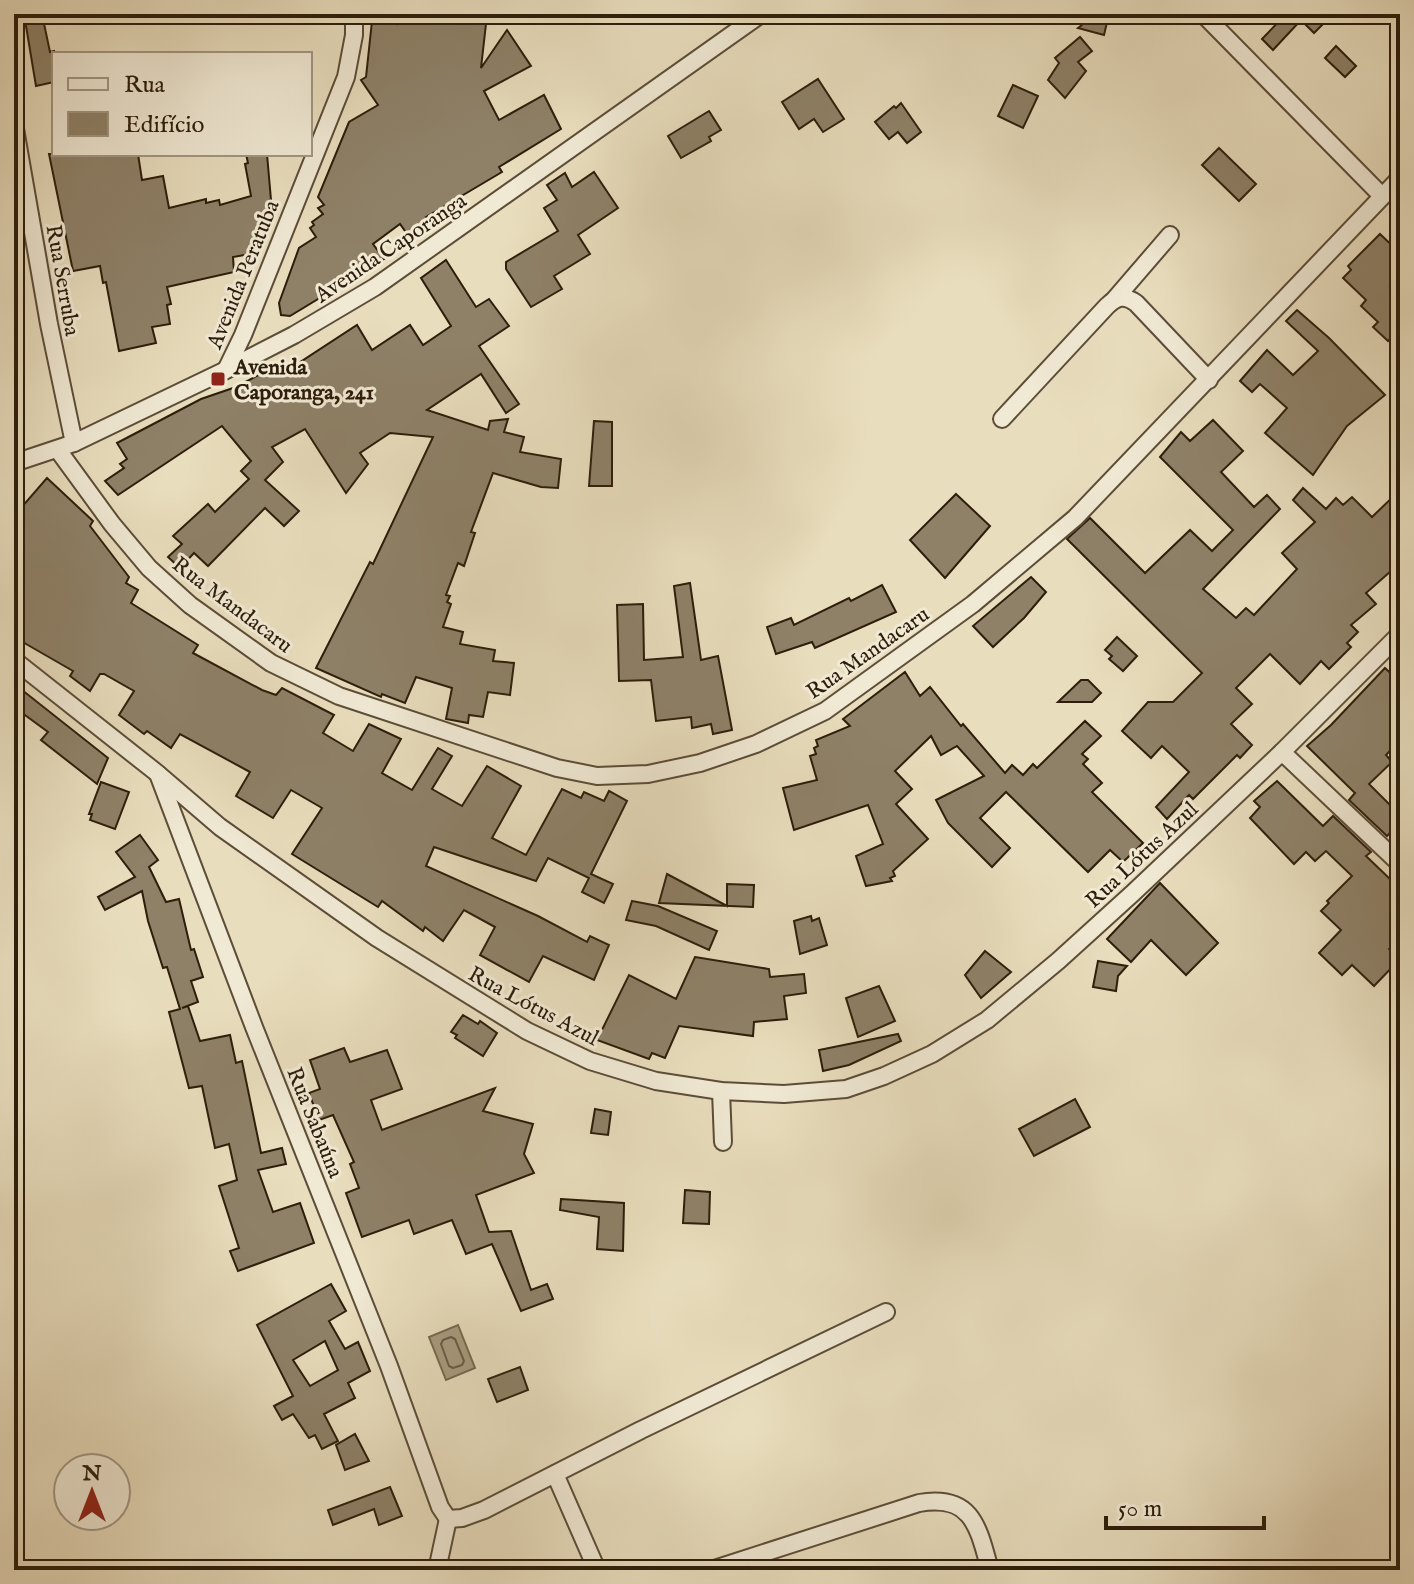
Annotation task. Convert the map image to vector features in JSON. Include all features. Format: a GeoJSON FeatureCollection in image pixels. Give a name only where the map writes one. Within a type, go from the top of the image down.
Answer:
{"type":"FeatureCollection","features":[{"type":"Feature","properties":{"kind":"street","name":"Avenida Peratuba"},"geometry":{"type":"LineString","coordinates":[[226,370],[249,322],[346,77],[354,35],[354,14]]}},
{"type":"Feature","properties":{"kind":"street","name":"Avenida Caporanga"},"geometry":{"type":"LineString","coordinates":[[14,463],[66,447],[226,370],[294,335],[375,287],[761,14]]}},
{"type":"Feature","properties":{"kind":"street"},"geometry":{"type":"LineString","coordinates":[[1203,14],[1382,196]]}},
{"type":"Feature","properties":{"kind":"street","name":"Rua Serruba"},"geometry":{"type":"LineString","coordinates":[[14,123],[49,324],[66,447]]}},
{"type":"Feature","properties":{"kind":"street","name":"Rua Mandacaru"},"geometry":{"type":"LineString","coordinates":[[66,447],[112,524],[149,568],[190,605],[271,663],[339,696],[557,768],[597,776],[648,774],[700,763],[756,744],[825,711],[872,680],[973,604],[1075,518],[1400,178]]}},
{"type":"Feature","properties":{"kind":"street"},"geometry":{"type":"LineString","coordinates":[[1002,419],[1114,300],[1170,235]]}},
{"type":"Feature","properties":{"kind":"street"},"geometry":{"type":"LineString","coordinates":[[1114,300],[1128,298],[1136,303],[1209,380]]}},
{"type":"Feature","properties":{"kind":"street","name":"Rua Lótus Azul"},"geometry":{"type":"LineString","coordinates":[[14,660],[220,827],[377,938],[527,1031],[590,1061],[656,1081],[721,1091],[784,1094],[846,1089],[884,1076],[932,1054],[987,1020],[1058,961],[1282,752],[1400,634]]}},
{"type":"Feature","properties":{"kind":"street"},"geometry":{"type":"LineString","coordinates":[[1282,752],[1400,864]]}},
{"type":"Feature","properties":{"kind":"street","name":"Rua Sabaúna"},"geometry":{"type":"LineString","coordinates":[[157,773],[389,1366],[433,1488],[448,1519]]}},
{"type":"Feature","properties":{"kind":"street"},"geometry":{"type":"LineString","coordinates":[[721,1091],[723,1142]]}},
{"type":"Feature","properties":{"kind":"street"},"geometry":{"type":"LineString","coordinates":[[437,1570],[448,1519],[462,1518],[484,1510],[886,1312]]}},
{"type":"Feature","properties":{"kind":"street"},"geometry":{"type":"LineString","coordinates":[[555,1474],[597,1570]]}},
{"type":"Feature","properties":{"kind":"street"},"geometry":{"type":"LineString","coordinates":[[711,1570],[904,1508],[939,1500],[954,1502],[965,1510],[975,1526],[990,1570]]}},
{"type":"Feature","properties":{"kind":"water"},"geometry":{"type":"Polygon","coordinates":[[[458,1325],[475,1368],[446,1380],[429,1337],[458,1325]]]}},
{"type":"Feature","properties":{"kind":"building"},"geometry":{"type":"Polygon","coordinates":[[[24,14],[42,14],[50,52],[54,51],[52,82],[36,86],[24,14]]]}},
{"type":"Feature","properties":{"kind":"building"},"geometry":{"type":"Polygon","coordinates":[[[404,14],[487,15],[481,68],[507,30],[531,66],[484,91],[499,120],[544,95],[561,129],[499,167],[502,172],[426,217],[430,223],[410,238],[400,224],[373,244],[384,259],[290,316],[281,315],[279,303],[299,248],[316,237],[310,228],[314,225],[312,222],[323,214],[318,208],[324,205],[318,197],[349,122],[378,105],[361,80],[366,77],[372,21],[403,23],[404,14]]]}},
{"type":"Feature","properties":{"kind":"building"},"geometry":{"type":"Polygon","coordinates":[[[1096,14],[1109,14],[1104,35],[1078,28],[1096,14]]]}},
{"type":"Feature","properties":{"kind":"building"},"geometry":{"type":"Polygon","coordinates":[[[1286,14],[1333,14],[1314,33],[1301,20],[1273,50],[1262,39],[1286,14]]]}},
{"type":"Feature","properties":{"kind":"building"},"geometry":{"type":"Polygon","coordinates":[[[1080,37],[1092,51],[1078,62],[1086,71],[1065,98],[1048,80],[1059,63],[1055,58],[1080,37]]]}},
{"type":"Feature","properties":{"kind":"building"},"geometry":{"type":"Polygon","coordinates":[[[1336,46],[1356,66],[1345,77],[1325,58],[1336,46]]]}},
{"type":"Feature","properties":{"kind":"building"},"geometry":{"type":"Polygon","coordinates":[[[818,79],[844,119],[823,132],[814,119],[799,129],[782,102],[818,79]]]}},
{"type":"Feature","properties":{"kind":"building"},"geometry":{"type":"Polygon","coordinates":[[[1013,85],[1038,96],[1023,128],[998,116],[1013,85]]]}},
{"type":"Feature","properties":{"kind":"building"},"geometry":{"type":"Polygon","coordinates":[[[901,103],[921,132],[907,143],[898,132],[889,139],[875,122],[901,103]]]}},
{"type":"Feature","properties":{"kind":"building"},"geometry":{"type":"Polygon","coordinates":[[[709,111],[721,130],[709,137],[711,141],[681,158],[668,136],[709,111]]]}},
{"type":"Feature","properties":{"kind":"building"},"geometry":{"type":"Polygon","coordinates":[[[1219,148],[1256,184],[1239,201],[1202,165],[1219,148]]]}},
{"type":"Feature","properties":{"kind":"building"},"geometry":{"type":"Polygon","coordinates":[[[49,154],[138,156],[142,180],[163,176],[169,208],[206,199],[206,203],[219,200],[220,205],[251,196],[246,156],[267,156],[271,200],[268,201],[256,253],[233,257],[234,272],[167,287],[171,304],[167,305],[170,324],[152,327],[156,343],[119,351],[100,266],[73,271],[49,154]]]}},
{"type":"Feature","properties":{"kind":"building"},"geometry":{"type":"Polygon","coordinates":[[[594,172],[618,208],[578,235],[590,254],[554,276],[562,289],[531,307],[506,269],[506,262],[558,231],[544,208],[557,200],[547,185],[565,173],[572,187],[594,172]]]}},
{"type":"Feature","properties":{"kind":"building"},"geometry":{"type":"Polygon","coordinates":[[[1380,234],[1400,253],[1400,277],[1390,287],[1400,297],[1400,328],[1388,341],[1373,327],[1378,322],[1361,306],[1366,300],[1343,278],[1351,270],[1348,266],[1380,234]]]}},
{"type":"Feature","properties":{"kind":"building"},"geometry":{"type":"Polygon","coordinates":[[[446,260],[476,307],[489,299],[509,326],[479,346],[519,404],[506,413],[481,374],[427,410],[488,430],[490,421],[508,419],[504,432],[524,437],[520,452],[561,459],[558,488],[541,487],[493,473],[471,532],[475,533],[464,566],[458,563],[446,595],[450,596],[447,602],[451,604],[443,627],[463,632],[460,644],[495,650],[493,661],[514,663],[510,695],[488,692],[483,717],[469,715],[468,723],[446,719],[452,688],[416,677],[405,703],[382,694],[381,697],[316,668],[370,562],[373,564],[433,437],[390,433],[360,453],[368,464],[346,493],[305,429],[272,447],[283,462],[265,480],[299,511],[284,526],[265,508],[208,566],[194,553],[180,568],[168,557],[182,544],[173,536],[208,504],[215,512],[249,479],[241,471],[251,461],[222,426],[118,495],[105,481],[124,468],[120,464],[127,459],[117,443],[201,399],[236,387],[281,363],[283,367],[292,363],[294,366],[357,325],[372,350],[410,325],[423,345],[451,326],[421,278],[446,260]]]}},
{"type":"Feature","properties":{"kind":"building"},"geometry":{"type":"Polygon","coordinates":[[[1297,310],[1385,395],[1347,426],[1313,475],[1265,433],[1287,408],[1260,384],[1252,392],[1240,381],[1267,350],[1293,375],[1318,351],[1286,321],[1297,310]]]}},
{"type":"Feature","properties":{"kind":"building"},"geometry":{"type":"Polygon","coordinates":[[[1213,420],[1243,451],[1221,472],[1254,507],[1267,495],[1280,509],[1203,589],[1236,618],[1246,608],[1254,615],[1297,569],[1282,553],[1315,522],[1293,500],[1303,488],[1326,509],[1336,498],[1343,505],[1352,497],[1372,517],[1400,490],[1400,563],[1366,593],[1376,604],[1351,625],[1358,632],[1347,643],[1351,647],[1329,669],[1321,661],[1300,684],[1270,654],[1236,688],[1252,704],[1231,724],[1252,745],[1240,758],[1237,755],[1193,799],[1189,795],[1167,819],[1156,807],[1189,772],[1162,746],[1151,758],[1122,731],[1148,702],[1173,702],[1202,673],[1067,539],[1090,518],[1145,573],[1190,530],[1212,551],[1233,530],[1160,457],[1181,432],[1190,441],[1213,420]]]}},
{"type":"Feature","properties":{"kind":"building"},"geometry":{"type":"Polygon","coordinates":[[[594,421],[612,422],[612,486],[589,486],[594,421]]]}},
{"type":"Feature","properties":{"kind":"building"},"geometry":{"type":"Polygon","coordinates":[[[47,478],[93,521],[90,526],[129,577],[126,583],[138,590],[131,603],[198,645],[193,653],[262,690],[276,695],[282,688],[334,715],[323,733],[353,751],[369,724],[401,739],[382,773],[412,790],[438,748],[452,756],[432,789],[462,806],[487,766],[521,786],[492,838],[526,855],[562,789],[581,798],[584,792],[604,801],[609,791],[627,801],[591,874],[613,884],[604,903],[582,892],[589,878],[548,858],[536,881],[434,847],[426,866],[538,916],[587,942],[590,936],[609,945],[594,980],[543,956],[529,982],[480,955],[495,927],[464,910],[443,941],[425,927],[423,931],[382,901],[378,907],[292,854],[322,808],[291,790],[273,818],[236,796],[250,772],[180,734],[171,748],[147,731],[144,734],[119,715],[134,691],[100,674],[90,691],[70,676],[73,671],[14,637],[14,516],[47,478]]]}},
{"type":"Feature","properties":{"kind":"building"},"geometry":{"type":"Polygon","coordinates":[[[956,494],[990,526],[945,578],[910,540],[956,494]]]}},
{"type":"Feature","properties":{"kind":"building"},"geometry":{"type":"Polygon","coordinates":[[[1031,577],[1046,592],[993,647],[973,626],[1031,577]]]}},
{"type":"Feature","properties":{"kind":"building"},"geometry":{"type":"Polygon","coordinates":[[[690,583],[701,660],[718,656],[732,730],[713,734],[711,724],[692,728],[691,717],[656,721],[651,680],[619,681],[617,605],[643,604],[644,660],[683,657],[674,586],[690,583]]]}},
{"type":"Feature","properties":{"kind":"building"},"geometry":{"type":"Polygon","coordinates":[[[882,585],[896,612],[815,648],[812,642],[776,654],[767,627],[791,618],[794,625],[882,585]]]}},
{"type":"Feature","properties":{"kind":"building"},"geometry":{"type":"Polygon","coordinates":[[[1117,637],[1137,656],[1123,671],[1109,659],[1112,656],[1105,650],[1117,637]]]}},
{"type":"Feature","properties":{"kind":"building"},"geometry":{"type":"Polygon","coordinates":[[[1385,668],[1400,682],[1400,740],[1386,755],[1392,762],[1369,784],[1400,815],[1400,839],[1392,831],[1387,836],[1349,800],[1355,793],[1307,746],[1385,668]]]}},
{"type":"Feature","properties":{"kind":"building"},"geometry":{"type":"Polygon","coordinates":[[[905,672],[920,696],[930,687],[1005,773],[1012,765],[1023,775],[1033,764],[1037,768],[1085,721],[1101,736],[1082,754],[1088,759],[1083,764],[1102,783],[1092,792],[1143,843],[1123,862],[1110,850],[1088,872],[1006,792],[980,818],[1010,848],[992,867],[948,823],[936,800],[984,776],[957,746],[941,755],[931,736],[895,771],[912,789],[896,804],[928,839],[893,871],[895,876],[890,878],[892,881],[866,886],[856,856],[883,844],[868,805],[794,830],[783,788],[817,780],[810,756],[816,754],[816,740],[850,726],[843,719],[905,672]]]}},
{"type":"Feature","properties":{"kind":"building"},"geometry":{"type":"Polygon","coordinates":[[[1081,680],[1088,680],[1101,693],[1092,702],[1058,702],[1081,680]]]}},
{"type":"Feature","properties":{"kind":"building"},"geometry":{"type":"Polygon","coordinates":[[[22,690],[108,758],[97,784],[41,740],[48,732],[14,707],[22,690]]]}},
{"type":"Feature","properties":{"kind":"building"},"geometry":{"type":"Polygon","coordinates":[[[1277,781],[1323,826],[1333,816],[1371,852],[1366,856],[1391,880],[1396,874],[1400,875],[1400,938],[1389,949],[1400,959],[1374,986],[1352,965],[1342,975],[1319,953],[1341,930],[1321,911],[1352,876],[1326,851],[1315,861],[1306,852],[1294,864],[1250,818],[1260,807],[1254,801],[1277,781]]]}},
{"type":"Feature","properties":{"kind":"building"},"geometry":{"type":"Polygon","coordinates":[[[101,782],[129,792],[115,829],[90,820],[92,814],[89,814],[101,782]]]}},
{"type":"Feature","properties":{"kind":"building"},"geometry":{"type":"Polygon","coordinates":[[[140,835],[158,860],[149,867],[166,902],[179,899],[191,950],[194,949],[203,977],[191,981],[198,1002],[182,1008],[188,1006],[200,1041],[230,1035],[236,1063],[242,1061],[261,1153],[282,1148],[286,1164],[258,1170],[273,1212],[300,1203],[314,1243],[238,1271],[230,1251],[239,1248],[219,1186],[237,1180],[229,1144],[215,1148],[202,1086],[189,1088],[169,1012],[180,1009],[167,967],[163,968],[142,891],[105,910],[98,897],[135,877],[116,852],[140,835]]]}},
{"type":"Feature","properties":{"kind":"building"},"geometry":{"type":"Polygon","coordinates":[[[667,874],[727,906],[659,903],[667,874]]]}},
{"type":"Feature","properties":{"kind":"building"},"geometry":{"type":"Polygon","coordinates":[[[1160,883],[1218,943],[1186,975],[1151,940],[1131,962],[1107,939],[1160,883]]]}},
{"type":"Feature","properties":{"kind":"building"},"geometry":{"type":"Polygon","coordinates":[[[727,884],[754,885],[753,907],[727,906],[727,884]]]}},
{"type":"Feature","properties":{"kind":"building"},"geometry":{"type":"Polygon","coordinates":[[[632,901],[658,906],[717,931],[709,950],[656,926],[626,920],[632,901]]]}},
{"type":"Feature","properties":{"kind":"building"},"geometry":{"type":"Polygon","coordinates":[[[811,916],[812,921],[819,918],[827,945],[800,954],[794,921],[811,916]]]}},
{"type":"Feature","properties":{"kind":"building"},"geometry":{"type":"Polygon","coordinates":[[[985,951],[1011,972],[981,998],[965,975],[985,951]]]}},
{"type":"Feature","properties":{"kind":"building"},"geometry":{"type":"Polygon","coordinates":[[[695,957],[769,969],[770,977],[804,974],[806,993],[784,996],[787,1019],[754,1022],[753,1036],[679,1026],[665,1058],[652,1053],[649,1059],[597,1040],[629,975],[676,999],[695,957]]]}},
{"type":"Feature","properties":{"kind":"building"},"geometry":{"type":"Polygon","coordinates":[[[1098,961],[1127,966],[1118,976],[1116,991],[1093,987],[1098,961]]]}},
{"type":"Feature","properties":{"kind":"building"},"geometry":{"type":"Polygon","coordinates":[[[879,986],[895,1021],[858,1037],[846,998],[879,986]]]}},
{"type":"Feature","properties":{"kind":"building"},"geometry":{"type":"Polygon","coordinates":[[[463,1015],[478,1024],[480,1021],[497,1033],[483,1056],[451,1032],[463,1015]]]}},
{"type":"Feature","properties":{"kind":"building"},"geometry":{"type":"Polygon","coordinates":[[[898,1034],[901,1041],[849,1065],[823,1071],[819,1050],[898,1034]]]}},
{"type":"Feature","properties":{"kind":"building"},"geometry":{"type":"Polygon","coordinates":[[[344,1048],[350,1062],[387,1050],[402,1089],[371,1100],[382,1130],[495,1088],[483,1111],[533,1124],[524,1154],[534,1173],[476,1195],[489,1232],[511,1231],[531,1290],[547,1284],[553,1299],[521,1311],[492,1244],[466,1254],[452,1220],[414,1234],[409,1220],[362,1237],[346,1193],[359,1188],[350,1164],[354,1162],[333,1115],[319,1120],[309,1093],[320,1089],[310,1060],[344,1048]]]}},
{"type":"Feature","properties":{"kind":"building"},"geometry":{"type":"Polygon","coordinates":[[[1075,1099],[1090,1127],[1034,1156],[1019,1129],[1075,1099]]]}},
{"type":"Feature","properties":{"kind":"building"},"geometry":{"type":"Polygon","coordinates":[[[595,1109],[611,1112],[608,1135],[591,1133],[595,1109]]]}},
{"type":"Feature","properties":{"kind":"building"},"geometry":{"type":"Polygon","coordinates":[[[685,1190],[710,1192],[709,1224],[683,1223],[685,1190]]]}},
{"type":"Feature","properties":{"kind":"building"},"geometry":{"type":"Polygon","coordinates":[[[561,1199],[624,1203],[623,1251],[597,1249],[599,1217],[560,1210],[561,1199]]]}},
{"type":"Feature","properties":{"kind":"building"},"geometry":{"type":"Polygon","coordinates":[[[331,1284],[346,1311],[329,1321],[345,1349],[358,1342],[370,1371],[348,1383],[355,1398],[324,1414],[338,1441],[322,1449],[315,1435],[309,1438],[293,1414],[282,1420],[274,1406],[293,1396],[257,1325],[331,1284]],[[325,1341],[293,1360],[310,1386],[338,1370],[325,1341]]]}},
{"type":"Feature","properties":{"kind":"building"},"geometry":{"type":"Polygon","coordinates":[[[520,1367],[528,1390],[497,1402],[488,1379],[520,1367]]]}},
{"type":"Feature","properties":{"kind":"building"},"geometry":{"type":"Polygon","coordinates":[[[355,1434],[369,1461],[345,1470],[336,1445],[355,1434]]]}},
{"type":"Feature","properties":{"kind":"building"},"geometry":{"type":"Polygon","coordinates":[[[390,1487],[402,1516],[379,1525],[374,1509],[333,1525],[328,1510],[390,1487]]]}},
{"type":"Feature","properties":{"kind":"place","name":"Avenida Caporanga, 241"},"geometry":{"type":"Point","coordinates":[218,379]}}]}
